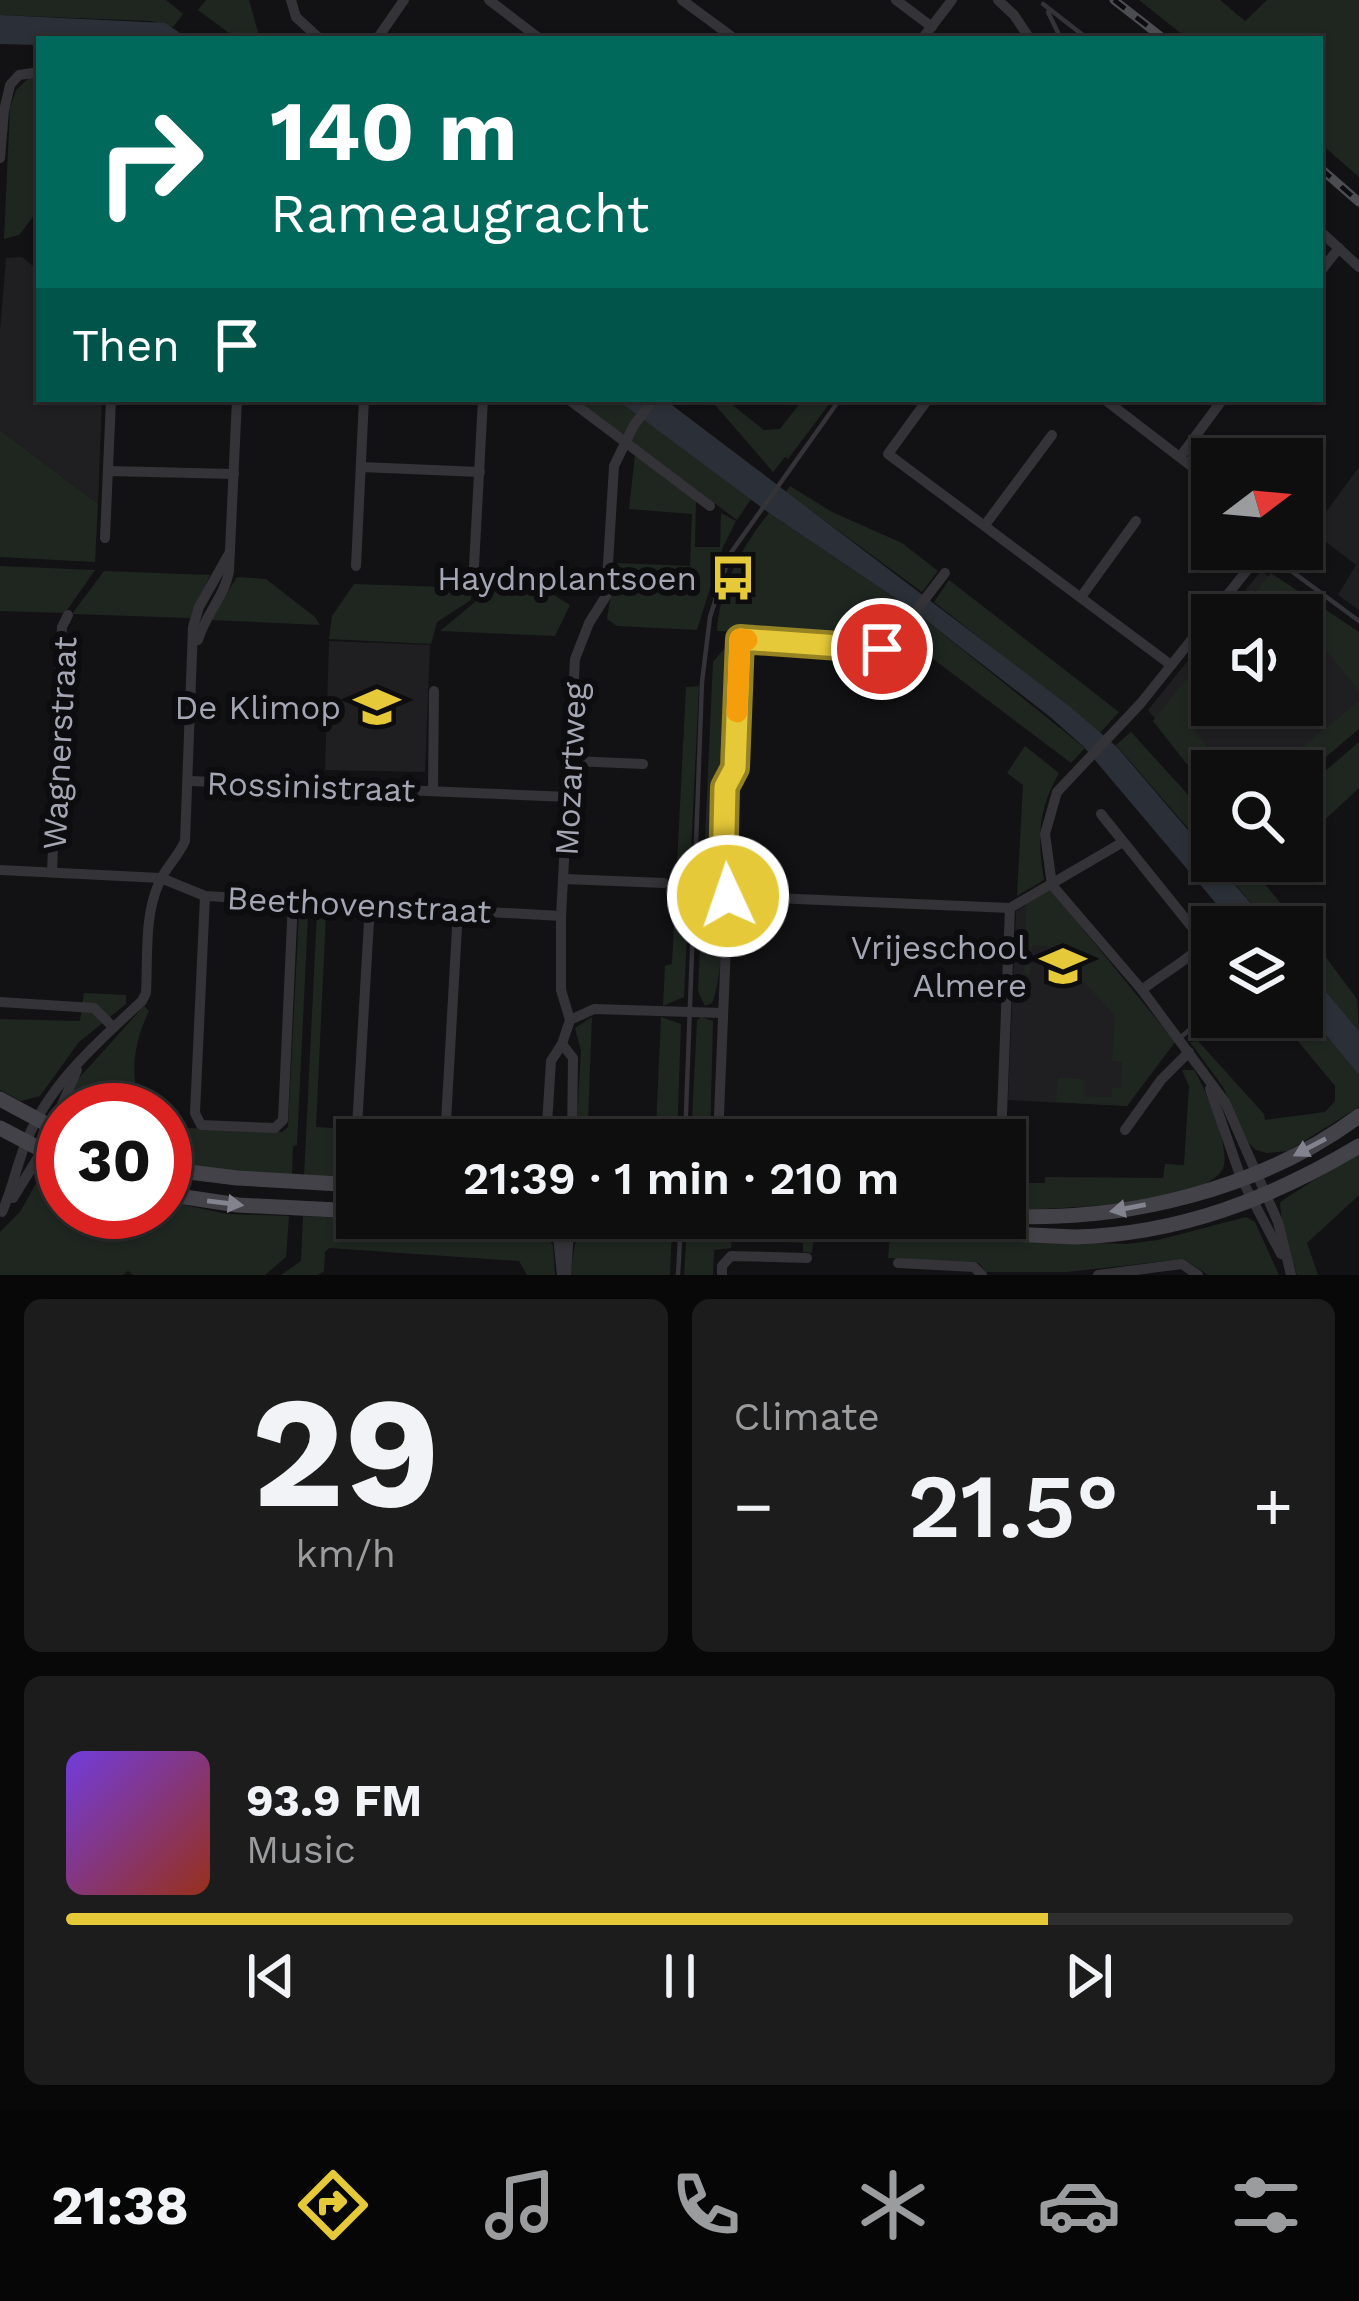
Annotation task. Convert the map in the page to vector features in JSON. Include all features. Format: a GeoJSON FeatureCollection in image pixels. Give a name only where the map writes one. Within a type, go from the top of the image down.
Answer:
{"type":"FeatureCollection","features":[{"type":"Feature","properties":{"kind":"main road"},"geometry":{"type":"LineString","coordinates":[[0,1099],[36,1119]]}},
{"type":"Feature","properties":{"kind":"main road"},"geometry":{"type":"LineString","coordinates":[[1026,1216],[1124,1210],[1249,1175],[1307,1149],[1359,1116]]}},
{"type":"Feature","properties":{"kind":"main road"},"geometry":{"type":"LineString","coordinates":[[0,1128],[36,1148]]}},
{"type":"Feature","properties":{"kind":"main road"},"geometry":{"type":"LineString","coordinates":[[1026,1235],[1125,1235],[1166,1228],[1260,1198],[1359,1146]]}},
{"type":"Feature","properties":{"kind":"main road"},"geometry":{"type":"LineString","coordinates":[[192,1172],[336,1184]]}},
{"type":"Feature","properties":{"kind":"main road"},"geometry":{"type":"LineString","coordinates":[[192,1199],[336,1209]]}},
{"type":"Feature","properties":{"kind":"street"},"geometry":{"type":"LineString","coordinates":[[291,0],[296,17],[317,36]]}},
{"type":"Feature","properties":{"kind":"street"},"geometry":{"type":"LineString","coordinates":[[379,36],[404,0]]}},
{"type":"Feature","properties":{"kind":"street"},"geometry":{"type":"LineString","coordinates":[[489,0],[536,36]]}},
{"type":"Feature","properties":{"kind":"street"},"geometry":{"type":"LineString","coordinates":[[682,0],[730,36]]}},
{"type":"Feature","properties":{"kind":"street"},"geometry":{"type":"LineString","coordinates":[[896,0],[932,27]]}},
{"type":"Feature","properties":{"kind":"street"},"geometry":{"type":"LineString","coordinates":[[924,36],[952,0]]}},
{"type":"Feature","properties":{"kind":"street"},"geometry":{"type":"LineString","coordinates":[[998,0],[1028,36]]}},
{"type":"Feature","properties":{"kind":"street"},"geometry":{"type":"LineString","coordinates":[[0,158],[10,85],[19,75],[36,72]]}},
{"type":"Feature","properties":{"kind":"street"},"geometry":{"type":"LineString","coordinates":[[1323,234],[1359,268]]}},
{"type":"Feature","properties":{"kind":"street"},"geometry":{"type":"LineString","coordinates":[[1323,268],[1339,248]]}},
{"type":"Feature","properties":{"kind":"street"},"geometry":{"type":"LineString","coordinates":[[105,538],[111,402]]}},
{"type":"Feature","properties":{"kind":"street"},"geometry":{"type":"LineString","coordinates":[[71,1083],[83,1058],[146,993],[151,905],[161,878],[185,841],[194,627],[230,552],[237,402]]}},
{"type":"Feature","properties":{"kind":"street"},"geometry":{"type":"LineString","coordinates":[[356,566],[364,402]]}},
{"type":"Feature","properties":{"kind":"street"},"geometry":{"type":"LineString","coordinates":[[473,585],[483,402]]}},
{"type":"Feature","properties":{"kind":"street"},"geometry":{"type":"LineString","coordinates":[[572,402],[710,506]]}},
{"type":"Feature","properties":{"kind":"street","name":"Mozartweg"},"geometry":{"type":"LineString","coordinates":[[571,1119],[573,1058],[562,1044],[570,1020],[561,990],[561,916],[575,659],[589,622],[606,596],[614,466],[652,402]]}},
{"type":"Feature","properties":{"kind":"street"},"geometry":{"type":"LineString","coordinates":[[926,402],[888,454],[1171,665]]}},
{"type":"Feature","properties":{"kind":"street"},"geometry":{"type":"LineString","coordinates":[[1108,402],[1191,466]]}},
{"type":"Feature","properties":{"kind":"street"},"geometry":{"type":"LineString","coordinates":[[1180,457],[1220,402]]}},
{"type":"Feature","properties":{"kind":"street"},"geometry":{"type":"LineString","coordinates":[[985,525],[1052,435]]}},
{"type":"Feature","properties":{"kind":"street"},"geometry":{"type":"LineString","coordinates":[[361,467],[480,472]]}},
{"type":"Feature","properties":{"kind":"street"},"geometry":{"type":"LineString","coordinates":[[109,471],[234,474]]}},
{"type":"Feature","properties":{"kind":"street"},"geometry":{"type":"LineString","coordinates":[[1081,597],[1136,521]]}},
{"type":"Feature","properties":{"kind":"street"},"geometry":{"type":"LineString","coordinates":[[1246,570],[1171,665],[1058,792],[1045,834],[1052,885],[1142,990],[1206,1076],[1290,1271]]}},
{"type":"Feature","properties":{"kind":"street"},"geometry":{"type":"LineString","coordinates":[[902,628],[945,573]]}},
{"type":"Feature","properties":{"kind":"street","name":"Wagnerstraat"},"geometry":{"type":"LineString","coordinates":[[52,872],[62,627],[68,615]]}},
{"type":"Feature","properties":{"kind":"street"},"geometry":{"type":"LineString","coordinates":[[719,1119],[728,896],[723,876],[725,787],[735,768],[740,639],[903,649]]}},
{"type":"Feature","properties":{"kind":"street","name":"Rossinistraat"},"geometry":{"type":"LineString","coordinates":[[433,790],[434,691]]}},
{"type":"Feature","properties":{"kind":"street"},"geometry":{"type":"LineString","coordinates":[[572,761],[643,764]]}},
{"type":"Feature","properties":{"kind":"street","name":"Rossinistraat"},"geometry":{"type":"LineString","coordinates":[[190,781],[568,797]]}},
{"type":"Feature","properties":{"kind":"street"},"geometry":{"type":"LineString","coordinates":[[1101,814],[1200,937],[1201,946],[1190,958],[1167,968],[1142,990]]}},
{"type":"Feature","properties":{"kind":"street"},"geometry":{"type":"LineString","coordinates":[[728,896],[1010,908],[1123,842]]}},
{"type":"Feature","properties":{"kind":"street","name":"Beethovenstraat"},"geometry":{"type":"LineString","coordinates":[[0,870],[161,878],[205,896],[561,916]]}},
{"type":"Feature","properties":{"kind":"street"},"geometry":{"type":"LineString","coordinates":[[564,879],[664,883]]}},
{"type":"Feature","properties":{"kind":"street"},"geometry":{"type":"LineString","coordinates":[[205,896],[195,1113],[201,1125],[274,1128],[283,1120],[293,900]]}},
{"type":"Feature","properties":{"kind":"street"},"geometry":{"type":"LineString","coordinates":[[357,1119],[370,904]]}},
{"type":"Feature","properties":{"kind":"street"},"geometry":{"type":"LineString","coordinates":[[1002,1119],[1010,908]]}},
{"type":"Feature","properties":{"kind":"street"},"geometry":{"type":"LineString","coordinates":[[446,1119],[458,910]]}},
{"type":"Feature","properties":{"kind":"street"},"geometry":{"type":"LineString","coordinates":[[0,1002],[94,1008],[113,1027]]}},
{"type":"Feature","properties":{"kind":"street"},"geometry":{"type":"LineString","coordinates":[[570,1020],[593,1009],[722,1012]]}},
{"type":"Feature","properties":{"kind":"street"},"geometry":{"type":"LineString","coordinates":[[547,1119],[550,1061],[562,1044]]}},
{"type":"Feature","properties":{"kind":"street"},"geometry":{"type":"LineString","coordinates":[[1125,1130],[1161,1080],[1189,1052]]}},
{"type":"Feature","properties":{"kind":"street"},"geometry":{"type":"LineString","coordinates":[[1,1212],[26,1142],[36,1136]]}},
{"type":"Feature","properties":{"kind":"street"},"geometry":{"type":"LineString","coordinates":[[1,1212],[36,1160]]}},
{"type":"Feature","properties":{"kind":"street"},"geometry":{"type":"LineString","coordinates":[[563,1239],[564,1275]]}},
{"type":"Feature","properties":{"kind":"street"},"geometry":{"type":"LineString","coordinates":[[722,1275],[722,1266],[731,1256],[807,1258]]}},
{"type":"Feature","properties":{"kind":"street"},"geometry":{"type":"LineString","coordinates":[[898,1263],[974,1267],[982,1275]]}},
{"type":"Feature","properties":{"kind":"street"},"geometry":{"type":"LineString","coordinates":[[1099,1275],[1182,1264],[1198,1275]]}},
{"type":"Feature","properties":{"kind":"lane"},"geometry":{"type":"LineString","coordinates":[[1041,2],[1058,36]]}},
{"type":"Feature","properties":{"kind":"lane"},"geometry":{"type":"LineString","coordinates":[[1041,2],[1084,36]]}},
{"type":"Feature","properties":{"kind":"lane"},"geometry":{"type":"LineString","coordinates":[[687,1119],[707,635],[730,554],[839,402]]}},
{"type":"Feature","properties":{"kind":"lane"},"geometry":{"type":"LineString","coordinates":[[1291,570],[1359,621]]}},
{"type":"Feature","properties":{"kind":"lane"},"geometry":{"type":"LineString","coordinates":[[1180,1038],[1191,1028]]}},
{"type":"Feature","properties":{"kind":"lane"},"geometry":{"type":"LineString","coordinates":[[678,1275],[680,1239]]}},
{"type":"Feature","properties":{"kind":"shaded area"},"geometry":{"type":"Polygon","coordinates":[[[0,0],[166,0],[183,14],[173,27],[151,21],[0,15],[0,0]]]}},
{"type":"Feature","properties":{"kind":"shaded area"},"geometry":{"type":"Polygon","coordinates":[[[206,0],[249,0],[259,36],[233,36],[198,10],[206,0]]]}},
{"type":"Feature","properties":{"kind":"shaded area"},"geometry":{"type":"Polygon","coordinates":[[[1139,0],[1220,0],[1245,21],[1267,0],[1359,0],[1359,177],[1323,146],[1323,36],[1184,36],[1139,0]]]}},
{"type":"Feature","properties":{"kind":"shaded area"},"geometry":{"type":"Polygon","coordinates":[[[0,15],[165,23],[184,36],[36,36],[36,45],[0,44],[0,15]]]}},
{"type":"Feature","properties":{"kind":"shaded area"},"geometry":{"type":"Polygon","coordinates":[[[30,77],[36,78],[36,213],[19,235],[4,239],[10,108],[16,90],[30,77]]]}},
{"type":"Feature","properties":{"kind":"shaded area"},"geometry":{"type":"Polygon","coordinates":[[[22,257],[36,269],[36,402],[102,402],[98,504],[0,430],[6,258],[22,257]]]}},
{"type":"Feature","properties":{"kind":"shaded area"},"geometry":{"type":"Polygon","coordinates":[[[579,402],[621,402],[751,499],[737,520],[579,402]]]}},
{"type":"Feature","properties":{"kind":"shaded area"},"geometry":{"type":"Polygon","coordinates":[[[620,402],[668,402],[1069,706],[1117,747],[1191,833],[1191,874],[1083,746],[910,608],[769,513],[620,402]]]}},
{"type":"Feature","properties":{"kind":"shaded area"},"geometry":{"type":"Polygon","coordinates":[[[713,402],[729,402],[764,430],[780,429],[801,402],[831,402],[773,472],[713,402]]]}},
{"type":"Feature","properties":{"kind":"shaded area"},"geometry":{"type":"Polygon","coordinates":[[[0,430],[98,504],[95,562],[0,557],[0,430]]]}},
{"type":"Feature","properties":{"kind":"shaded area"},"geometry":{"type":"Polygon","coordinates":[[[635,455],[696,498],[695,547],[720,547],[721,513],[736,521],[697,630],[617,626],[607,619],[616,563],[690,566],[692,514],[629,509],[635,455]]]}},
{"type":"Feature","properties":{"kind":"shaded area"},"geometry":{"type":"Polygon","coordinates":[[[1359,467],[1359,610],[1338,595],[1356,565],[1323,540],[1323,516],[1359,467]]]}},
{"type":"Feature","properties":{"kind":"shaded area"},"geometry":{"type":"Polygon","coordinates":[[[790,486],[832,512],[902,543],[938,571],[922,592],[786,492],[790,486]]]}},
{"type":"Feature","properties":{"kind":"shaded area"},"geometry":{"type":"Polygon","coordinates":[[[769,513],[910,608],[893,631],[873,639],[717,631],[734,568],[769,513]]]}},
{"type":"Feature","properties":{"kind":"shaded area"},"geometry":{"type":"Polygon","coordinates":[[[0,566],[95,570],[65,613],[0,611],[0,566]]]}},
{"type":"Feature","properties":{"kind":"shaded area"},"geometry":{"type":"Polygon","coordinates":[[[104,571],[210,575],[191,618],[72,614],[104,571]]]}},
{"type":"Feature","properties":{"kind":"shaded area"},"geometry":{"type":"Polygon","coordinates":[[[1261,571],[1294,594],[1242,594],[1261,571]]]}},
{"type":"Feature","properties":{"kind":"shaded area"},"geometry":{"type":"Polygon","coordinates":[[[1271,573],[1302,594],[1254,594],[1271,573]]]}},
{"type":"Feature","properties":{"kind":"shaded area"},"geometry":{"type":"Polygon","coordinates":[[[237,577],[266,579],[320,625],[210,620],[237,577]]]}},
{"type":"Feature","properties":{"kind":"shaded area"},"geometry":{"type":"Polygon","coordinates":[[[949,580],[1119,712],[1100,733],[934,602],[949,580]]]}},
{"type":"Feature","properties":{"kind":"shaded area"},"geometry":{"type":"Polygon","coordinates":[[[354,584],[472,588],[471,600],[437,622],[431,644],[329,639],[332,616],[354,584]]]}},
{"type":"Feature","properties":{"kind":"shaded area"},"geometry":{"type":"Polygon","coordinates":[[[477,589],[549,592],[570,605],[555,636],[440,631],[475,602],[477,589]]]}},
{"type":"Feature","properties":{"kind":"shaded area"},"geometry":{"type":"Polygon","coordinates":[[[1323,608],[1359,632],[1359,691],[1323,646],[1323,608]]]}},
{"type":"Feature","properties":{"kind":"shaded area"},"geometry":{"type":"Polygon","coordinates":[[[1323,615],[1359,640],[1359,720],[1323,752],[1191,750],[1191,763],[1148,710],[1191,657],[1191,726],[1323,726],[1323,615]]]}},
{"type":"Feature","properties":{"kind":"shaded area"},"geometry":{"type":"Polygon","coordinates":[[[923,618],[1085,748],[1071,763],[908,640],[923,618]]]}},
{"type":"Feature","properties":{"kind":"shaded area","name":"De Klimop"},"geometry":{"type":"Polygon","coordinates":[[[329,641],[430,645],[425,772],[325,770],[329,641]]]}},
{"type":"Feature","properties":{"kind":"shaded area"},"geometry":{"type":"Polygon","coordinates":[[[724,649],[730,661],[727,762],[718,786],[715,877],[722,940],[716,991],[712,1003],[705,1006],[698,991],[713,662],[724,649]]]}},
{"type":"Feature","properties":{"kind":"shaded area"},"geometry":{"type":"Polygon","coordinates":[[[1191,674],[1191,726],[1203,726],[1195,732],[1209,750],[1191,750],[1191,769],[1153,721],[1191,674]]]}},
{"type":"Feature","properties":{"kind":"shaded area"},"geometry":{"type":"Polygon","coordinates":[[[699,686],[684,997],[663,1006],[665,966],[672,964],[686,687],[699,686]]]}},
{"type":"Feature","properties":{"kind":"shaded area"},"geometry":{"type":"Polygon","coordinates":[[[1359,701],[1359,729],[1323,759],[1323,750],[1300,750],[1359,701]]]}},
{"type":"Feature","properties":{"kind":"shaded area"},"geometry":{"type":"Polygon","coordinates":[[[1131,732],[1191,798],[1191,832],[1116,745],[1131,732]]]}},
{"type":"Feature","properties":{"kind":"shaded area"},"geometry":{"type":"Polygon","coordinates":[[[1359,742],[1359,788],[1323,821],[1323,773],[1359,742]]]}},
{"type":"Feature","properties":{"kind":"shaded area"},"geometry":{"type":"Polygon","coordinates":[[[1025,746],[1059,773],[1041,825],[1044,880],[1017,896],[1023,785],[1007,773],[1025,746]]]}},
{"type":"Feature","properties":{"kind":"shaded area"},"geometry":{"type":"Polygon","coordinates":[[[1198,882],[1232,882],[1253,906],[1218,906],[1198,882]]]}},
{"type":"Feature","properties":{"kind":"shaded area"},"geometry":{"type":"Polygon","coordinates":[[[1234,882],[1263,882],[1283,906],[1254,906],[1234,882]]]}},
{"type":"Feature","properties":{"kind":"shaded area","name":"Vrijeschool Almere"},"geometry":{"type":"Polygon","coordinates":[[[1051,890],[1175,1042],[1127,1106],[1008,1100],[1016,911],[1051,890]]]}},
{"type":"Feature","properties":{"kind":"shaded area"},"geometry":{"type":"Polygon","coordinates":[[[1051,890],[1175,1042],[1127,1106],[1056,1102],[1058,1078],[1083,1079],[1083,1096],[1111,1097],[1112,1088],[1121,1088],[1122,1062],[1112,1061],[1115,1015],[1063,960],[1063,948],[1032,945],[1030,974],[1025,975],[1026,904],[1051,890]]]}},
{"type":"Feature","properties":{"kind":"shaded area"},"geometry":{"type":"Polygon","coordinates":[[[317,912],[326,914],[316,1127],[336,1128],[336,1178],[304,1177],[317,912]]]}},
{"type":"Feature","properties":{"kind":"shaded area"},"geometry":{"type":"Polygon","coordinates":[[[299,914],[308,915],[292,1176],[192,1168],[192,1128],[282,1132],[288,1127],[299,914]]]}},
{"type":"Feature","properties":{"kind":"shaded area"},"geometry":{"type":"Polygon","coordinates":[[[1323,953],[1357,999],[1359,1031],[1323,988],[1323,953]]]}},
{"type":"Feature","properties":{"kind":"shaded area"},"geometry":{"type":"Polygon","coordinates":[[[1323,988],[1359,1031],[1359,1075],[1323,1031],[1323,988]]]}},
{"type":"Feature","properties":{"kind":"shaded area"},"geometry":{"type":"Polygon","coordinates":[[[84,993],[126,995],[126,1004],[79,1042],[49,1083],[36,1083],[36,1097],[21,1101],[0,1090],[0,1019],[80,1021],[84,993]]]}},
{"type":"Feature","properties":{"kind":"shaded area"},"geometry":{"type":"Polygon","coordinates":[[[144,1006],[149,1011],[136,1048],[136,1083],[75,1083],[144,1006]]]}},
{"type":"Feature","properties":{"kind":"shaded area"},"geometry":{"type":"Polygon","coordinates":[[[592,1017],[588,1119],[577,1119],[581,1051],[575,1028],[592,1017]]]}},
{"type":"Feature","properties":{"kind":"shaded area"},"geometry":{"type":"Polygon","coordinates":[[[661,1017],[681,1024],[678,1119],[656,1119],[661,1017]]]}},
{"type":"Feature","properties":{"kind":"shaded area"},"geometry":{"type":"Polygon","coordinates":[[[701,1017],[713,1021],[711,1119],[692,1119],[697,1021],[701,1017]]]}},
{"type":"Feature","properties":{"kind":"shaded area"},"geometry":{"type":"Polygon","coordinates":[[[1323,1031],[1359,1075],[1359,1107],[1288,1151],[1256,1150],[1223,1087],[1190,1042],[1198,1041],[1265,1120],[1325,1112],[1335,1101],[1335,1086],[1295,1038],[1323,1038],[1323,1031]]]}},
{"type":"Feature","properties":{"kind":"shaded area"},"geometry":{"type":"Polygon","coordinates":[[[1182,1070],[1194,1070],[1221,1134],[1225,1159],[1211,1181],[1157,1198],[1026,1209],[1026,1183],[1045,1183],[1045,1177],[1163,1178],[1165,1164],[1184,1165],[1189,1086],[1182,1070]]]}},
{"type":"Feature","properties":{"kind":"shaded area"},"geometry":{"type":"Polygon","coordinates":[[[1359,1151],[1359,1195],[1307,1243],[1318,1275],[1297,1275],[1283,1232],[1280,1202],[1359,1151]]]}},
{"type":"Feature","properties":{"kind":"shaded area"},"geometry":{"type":"Polygon","coordinates":[[[36,1184],[36,1239],[192,1239],[192,1207],[227,1214],[289,1216],[286,1257],[265,1275],[133,1275],[128,1271],[123,1275],[0,1275],[0,1232],[20,1212],[36,1184]]]}},
{"type":"Feature","properties":{"kind":"shaded area"},"geometry":{"type":"Polygon","coordinates":[[[303,1216],[336,1218],[336,1239],[549,1239],[555,1275],[527,1275],[519,1261],[329,1248],[324,1271],[318,1275],[281,1275],[301,1261],[303,1216]]]}},
{"type":"Feature","properties":{"kind":"shaded area"},"geometry":{"type":"Polygon","coordinates":[[[1246,1217],[1255,1222],[1279,1275],[1208,1275],[1184,1259],[1067,1272],[986,1272],[979,1263],[888,1258],[890,1239],[1127,1244],[1246,1217]]]}},
{"type":"Feature","properties":{"kind":"shaded area"},"geometry":{"type":"Polygon","coordinates":[[[578,1239],[672,1239],[670,1275],[570,1275],[578,1239]]]}},
{"type":"Feature","properties":{"kind":"shaded area"},"geometry":{"type":"Polygon","coordinates":[[[686,1239],[732,1239],[731,1248],[714,1250],[713,1275],[684,1275],[686,1239]]]}},
{"type":"Feature","properties":{"kind":"shaded area"},"geometry":{"type":"Polygon","coordinates":[[[732,1239],[813,1239],[812,1253],[803,1252],[803,1243],[732,1239]]]}},
{"type":"Feature","properties":{"kind":"railway"},"geometry":{"type":"LineString","coordinates":[[1114,0],[1160,36]]}},
{"type":"Feature","properties":{"kind":"railway"},"geometry":{"type":"LineString","coordinates":[[1323,171],[1359,202]]}},
{"type":"Feature","properties":{"kind":"slow traffic"},"geometry":{"type":"LineString","coordinates":[[737,712],[740,639],[747,640]]}},
{"type":"Feature","properties":{"kind":"place","name":"Haydnplantsoen"},"geometry":{"type":"Point","coordinates":[733,578]}},
{"type":"Feature","properties":{"kind":"place","name":"De Klimop"},"geometry":{"type":"Point","coordinates":[377,707]}},
{"type":"Feature","properties":{"kind":"place","name":"Vrijeschool Almere"},"geometry":{"type":"Point","coordinates":[1063,966]}},
{"type":"Feature","properties":{"kind":"route"},"geometry":{"type":"LineString","coordinates":[[728,896],[723,876],[725,787],[735,768],[740,639],[882,649]]}}]}
